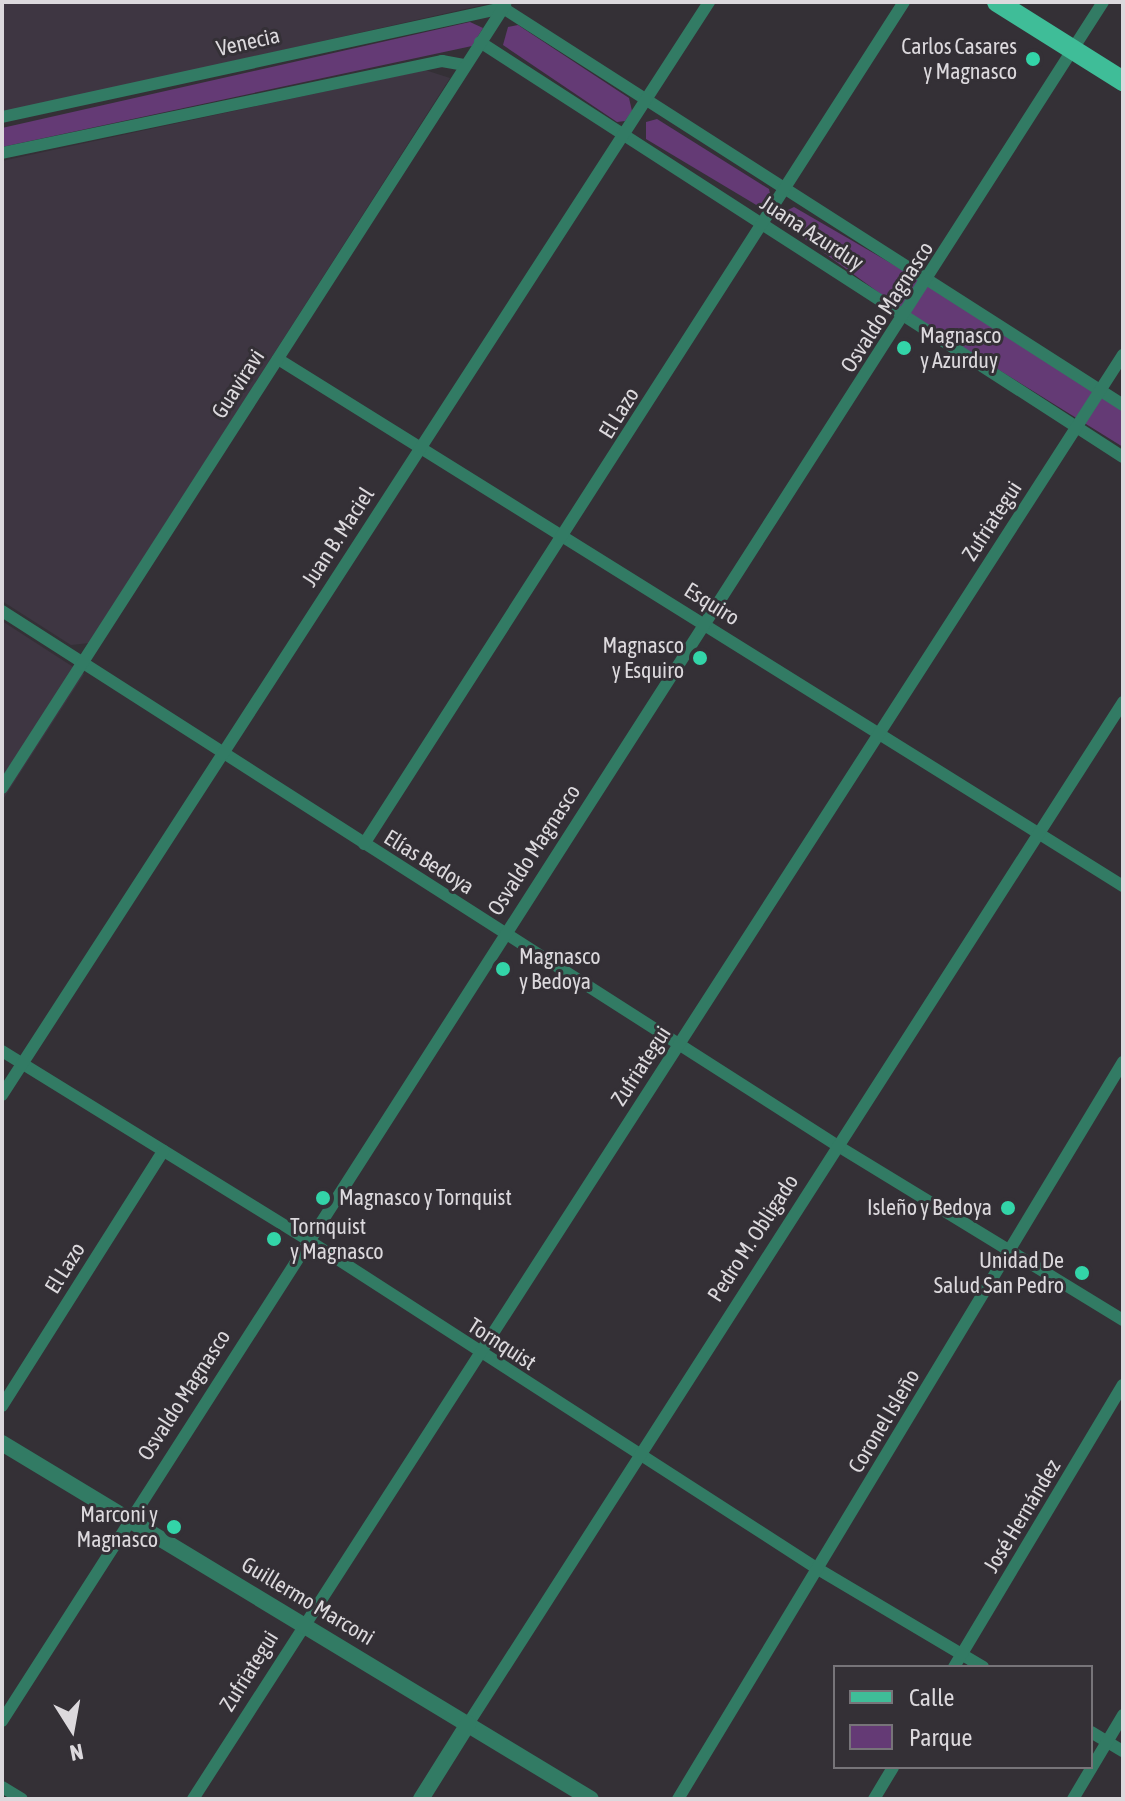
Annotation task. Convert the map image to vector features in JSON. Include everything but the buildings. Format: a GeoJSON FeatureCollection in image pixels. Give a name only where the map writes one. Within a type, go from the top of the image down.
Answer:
{"type":"FeatureCollection","features":[{"type":"Feature","properties":{"kind":"main road"},"geometry":{"type":"LineString","coordinates":[[997,2],[1123,81]]}},
{"type":"Feature","properties":{"kind":"street","name":"Juan B. Maciel"},"geometry":{"type":"LineString","coordinates":[[2,1095],[421,446],[649,101],[709,2]]}},
{"type":"Feature","properties":{"kind":"street","name":"El Lazo"},"geometry":{"type":"LineString","coordinates":[[364,844],[564,538],[904,2]]}},
{"type":"Feature","properties":{"kind":"street","name":"Osvaldo Magnasco"},"geometry":{"type":"LineString","coordinates":[[2,1721],[129,1517],[928,280],[1103,2]]}},
{"type":"Feature","properties":{"kind":"street","name":"Juana Azurduy"},"geometry":{"type":"LineString","coordinates":[[505,5],[1123,405]]}},
{"type":"Feature","properties":{"kind":"street","name":"Guaviravi"},"geometry":{"type":"LineString","coordinates":[[2,788],[505,5]]}},
{"type":"Feature","properties":{"kind":"street","name":"Venecia"},"geometry":{"type":"LineString","coordinates":[[2,117],[505,5]]}},
{"type":"Feature","properties":{"kind":"street","name":"Juana Azurduy"},"geometry":{"type":"LineString","coordinates":[[480,42],[1123,457]]}},
{"type":"Feature","properties":{"kind":"street"},"geometry":{"type":"LineString","coordinates":[[2,153],[442,61],[464,65]]}},
{"type":"Feature","properties":{"kind":"street","name":"Zufriategui"},"geometry":{"type":"LineString","coordinates":[[193,1799],[302,1623],[1123,355]]}},
{"type":"Feature","properties":{"kind":"street","name":"Esquiro"},"geometry":{"type":"LineString","coordinates":[[278,359],[564,538],[705,621],[876,735],[1036,836],[1123,886]]}},
{"type":"Feature","properties":{"kind":"street","name":"Elías Bedoya"},"geometry":{"type":"LineString","coordinates":[[2,611],[838,1146],[1123,1320]]}},
{"type":"Feature","properties":{"kind":"street","name":"Pedro M. Obligado"},"geometry":{"type":"LineString","coordinates":[[421,1799],[1123,702]]}},
{"type":"Feature","properties":{"kind":"street","name":"Tornquist"},"geometry":{"type":"LineString","coordinates":[[2,1051],[308,1240],[478,1353],[818,1569],[980,1665]]}},
{"type":"Feature","properties":{"kind":"street","name":"Coronel Isleño"},"geometry":{"type":"LineString","coordinates":[[678,1799],[1123,1062]]}},
{"type":"Feature","properties":{"kind":"street","name":"El Lazo"},"geometry":{"type":"LineString","coordinates":[[2,1406],[163,1151]]}},
{"type":"Feature","properties":{"kind":"street","name":"José Hernández"},"geometry":{"type":"LineString","coordinates":[[955,1665],[1123,1385]]}},
{"type":"Feature","properties":{"kind":"street","name":"Guillermo Marconi"},"geometry":{"type":"LineString","coordinates":[[2,1443],[591,1799]]}},
{"type":"Feature","properties":{"kind":"street"},"geometry":{"type":"LineString","coordinates":[[1093,1765],[1123,1715]]}},
{"type":"Feature","properties":{"kind":"street"},"geometry":{"type":"LineString","coordinates":[[1093,1733],[1123,1751]]}},
{"type":"Feature","properties":{"kind":"street"},"geometry":{"type":"LineString","coordinates":[[874,1799],[892,1769]]}},
{"type":"Feature","properties":{"kind":"street"},"geometry":{"type":"LineString","coordinates":[[1073,1799],[1091,1769]]}},
{"type":"Feature","properties":{"kind":"street"},"geometry":{"type":"LineString","coordinates":[[2,1787],[22,1799]]}},
{"type":"Feature","properties":{"kind":"shaded area"},"geometry":{"type":"Polygon","coordinates":[[[2,2],[496,2],[2,113],[2,2]]]}},
{"type":"Feature","properties":{"kind":"shaded area"},"geometry":{"type":"Polygon","coordinates":[[[425,70],[450,78],[89,643],[71,645],[2,601],[2,161],[425,70]]]}},
{"type":"Feature","properties":{"kind":"shaded area"},"geometry":{"type":"Polygon","coordinates":[[[2,621],[84,674],[2,801],[2,621]]]}},
{"type":"Feature","properties":{"kind":"green space"},"geometry":{"type":"Polygon","coordinates":[[[470,22],[483,28],[472,46],[2,147],[2,128],[470,22]]]}},
{"type":"Feature","properties":{"kind":"green space"},"geometry":{"type":"Polygon","coordinates":[[[518,25],[629,98],[632,111],[625,121],[617,122],[503,45],[508,27],[518,25]]]}},
{"type":"Feature","properties":{"kind":"green space"},"geometry":{"type":"Polygon","coordinates":[[[657,119],[769,189],[771,198],[758,206],[646,139],[646,122],[657,119]]]}},
{"type":"Feature","properties":{"kind":"green space"},"geometry":{"type":"Polygon","coordinates":[[[794,207],[932,287],[1123,409],[1123,447],[907,313],[784,224],[786,211],[794,207]]]}},
{"type":"Feature","properties":{"kind":"place","name":"Carlos Casares y Magnasco"},"geometry":{"type":"Point","coordinates":[1033,59]}},
{"type":"Feature","properties":{"kind":"place","name":"Magnasco y Azurduy"},"geometry":{"type":"Point","coordinates":[904,348]}},
{"type":"Feature","properties":{"kind":"place","name":"Magnasco y Esquiro"},"geometry":{"type":"Point","coordinates":[700,658]}},
{"type":"Feature","properties":{"kind":"place","name":"Magnasco y Bedoya"},"geometry":{"type":"Point","coordinates":[503,969]}},
{"type":"Feature","properties":{"kind":"place","name":"Magnasco y Tornquist"},"geometry":{"type":"Point","coordinates":[323,1198]}},
{"type":"Feature","properties":{"kind":"place","name":"Isleño y Bedoya"},"geometry":{"type":"Point","coordinates":[1008,1208]}},
{"type":"Feature","properties":{"kind":"place","name":"Tornquist y Magnasco"},"geometry":{"type":"Point","coordinates":[274,1239]}},
{"type":"Feature","properties":{"kind":"place","name":"Unidad De Salud San Pedro"},"geometry":{"type":"Point","coordinates":[1082,1273]}},
{"type":"Feature","properties":{"kind":"place","name":"Marconi y Magnasco"},"geometry":{"type":"Point","coordinates":[174,1527]}}]}
